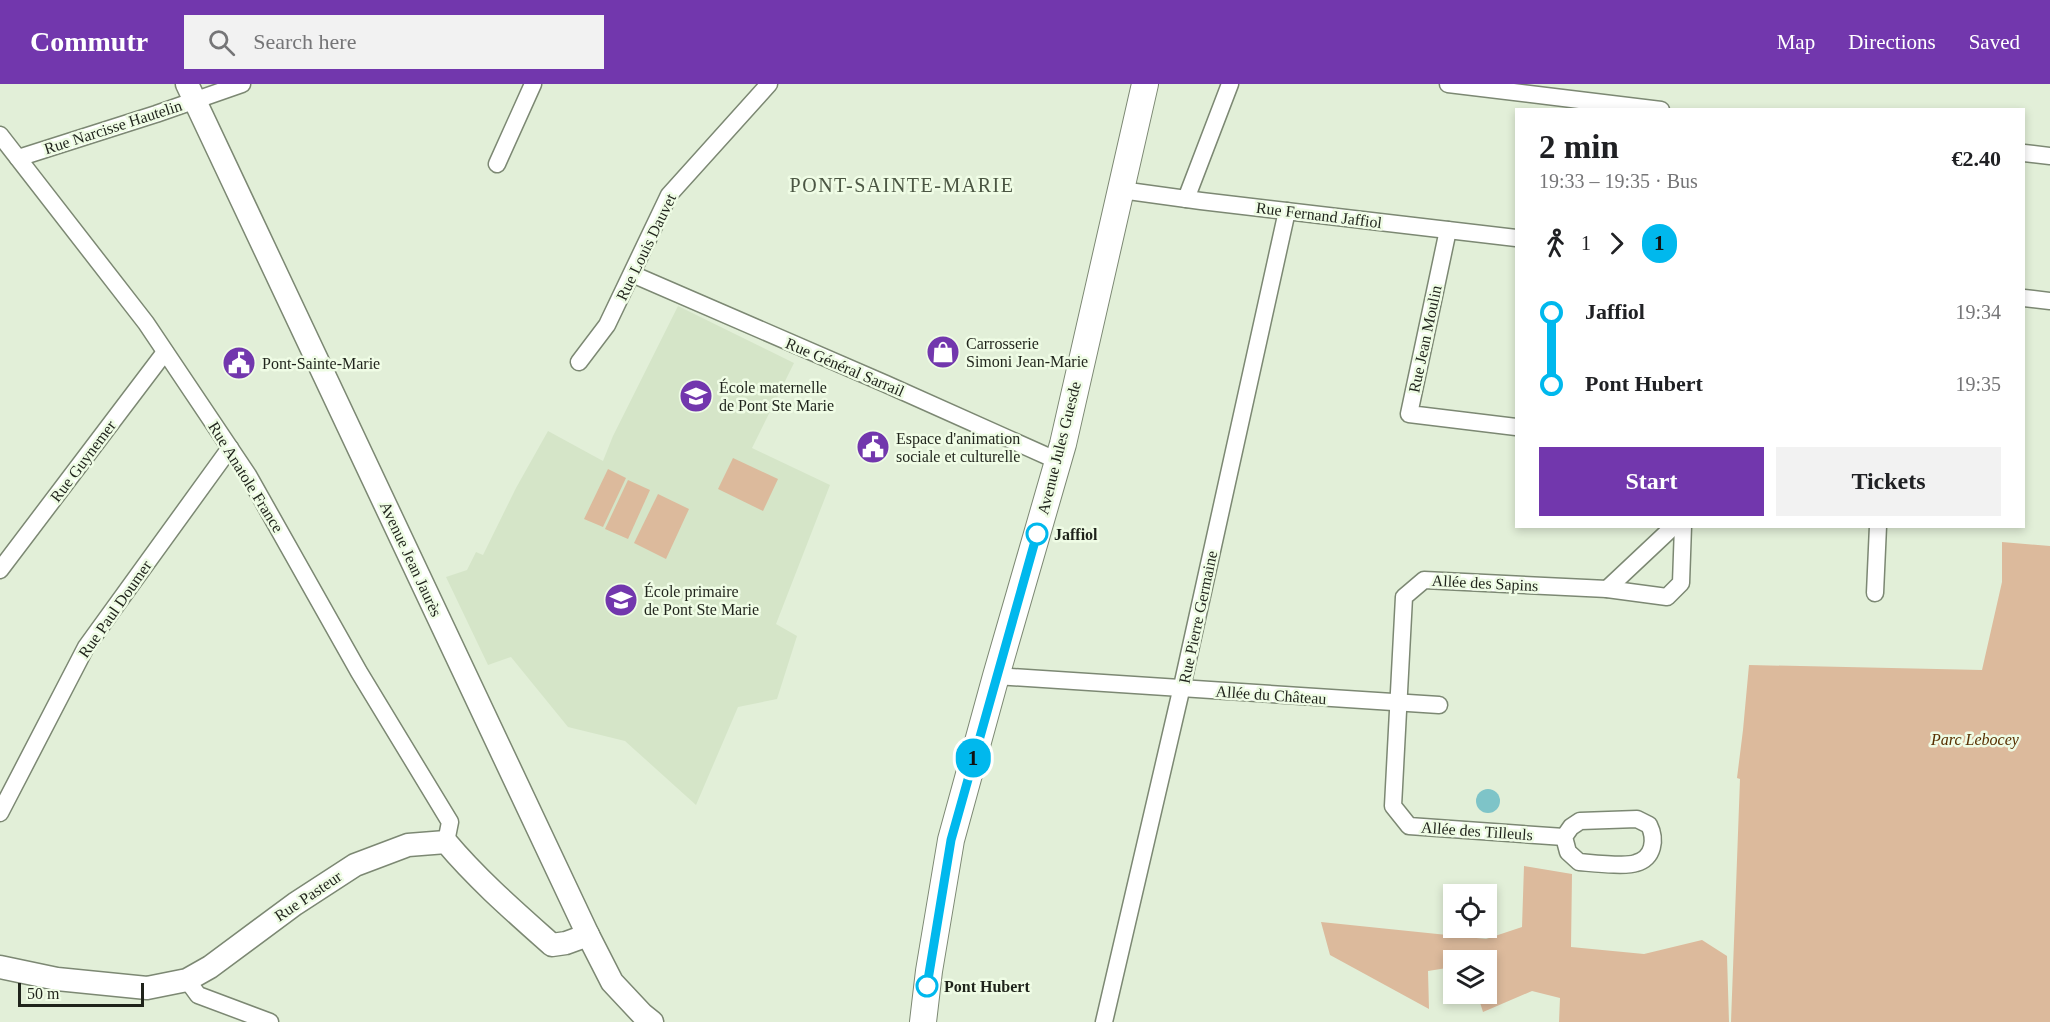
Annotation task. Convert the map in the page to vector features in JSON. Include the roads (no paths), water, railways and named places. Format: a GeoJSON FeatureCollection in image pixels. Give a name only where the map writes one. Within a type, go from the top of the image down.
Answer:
{"type":"FeatureCollection","features":[{"type":"Feature","properties":{"kind":"main road","name":"Avenue Jules Guesde"},"geometry":{"type":"LineString","coordinates":[[923,1022],[929,971],[951,840],[1058,461],[1145,84]]}},
{"type":"Feature","properties":{"kind":"main road","name":"Avenue Jean Jaurès"},"geometry":{"type":"LineString","coordinates":[[191,93],[588,935],[612,982],[652,1022]]}},
{"type":"Feature","properties":{"kind":"main road"},"geometry":{"type":"LineString","coordinates":[[446,842],[462,861],[552,945],[566,943],[588,935]]}},
{"type":"Feature","properties":{"kind":"main road","name":"Rue Pasteur"},"geometry":{"type":"LineString","coordinates":[[0,967],[57,979],[147,988],[187,980],[210,967],[295,904],[355,865],[408,845],[446,842]]}},
{"type":"Feature","properties":{"kind":"street","name":"Rue Narcisse Hautelin"},"geometry":{"type":"LineString","coordinates":[[18,158],[191,93],[242,84]]}},
{"type":"Feature","properties":{"kind":"street"},"geometry":{"type":"LineString","coordinates":[[497,164],[533,84]]}},
{"type":"Feature","properties":{"kind":"street","name":"Rue Louis Dauvet"},"geometry":{"type":"LineString","coordinates":[[579,362],[608,325],[669,195],[769,84]]}},
{"type":"Feature","properties":{"kind":"street"},"geometry":{"type":"LineString","coordinates":[[1186,199],[1230,84]]}},
{"type":"Feature","properties":{"kind":"street"},"geometry":{"type":"LineString","coordinates":[[1448,84],[1645,108]]}},
{"type":"Feature","properties":{"kind":"street","name":"Rue Anatole France"},"geometry":{"type":"LineString","coordinates":[[0,135],[146,323],[248,475],[359,672],[450,822],[446,842]]}},
{"type":"Feature","properties":{"kind":"street"},"geometry":{"type":"LineString","coordinates":[[2025,153],[2050,156]]}},
{"type":"Feature","properties":{"kind":"street","name":"Rue Fernand Jaffiol"},"geometry":{"type":"LineString","coordinates":[[1121,190],[1515,238]]}},
{"type":"Feature","properties":{"kind":"street","name":"Rue Pierre Germaine"},"geometry":{"type":"LineString","coordinates":[[1104,1022],[1182,689],[1287,211]]}},
{"type":"Feature","properties":{"kind":"street","name":"Rue Jean Moulin"},"geometry":{"type":"LineString","coordinates":[[1448,230],[1409,414],[1515,427]]}},
{"type":"Feature","properties":{"kind":"street","name":"Rue Général Sarrail"},"geometry":{"type":"LineString","coordinates":[[632,274],[1058,461]]}},
{"type":"Feature","properties":{"kind":"street"},"geometry":{"type":"LineString","coordinates":[[2025,298],[2050,301]]}},
{"type":"Feature","properties":{"kind":"street","name":"Rue Guynemer"},"geometry":{"type":"LineString","coordinates":[[0,570],[165,352]]}},
{"type":"Feature","properties":{"kind":"street","name":"Rue Paul Doumer"},"geometry":{"type":"LineString","coordinates":[[0,813],[86,647],[230,448]]}},
{"type":"Feature","properties":{"kind":"street"},"geometry":{"type":"LineString","coordinates":[[1607,589],[1672,528]]}},
{"type":"Feature","properties":{"kind":"street","name":"Allée des Sapins"},"geometry":{"type":"LineString","coordinates":[[1398,703],[1404,597],[1424,580],[1607,589],[1667,597],[1681,583],[1683,528]]}},
{"type":"Feature","properties":{"kind":"street"},"geometry":{"type":"LineString","coordinates":[[1875,593],[1878,528]]}},
{"type":"Feature","properties":{"kind":"street","name":"Allée du Château"},"geometry":{"type":"LineString","coordinates":[[996,676],[1439,705]]}},
{"type":"Feature","properties":{"kind":"street","name":"Allée des Tilleuls"},"geometry":{"type":"LineString","coordinates":[[1398,703],[1394,806],[1409,826],[1564,837]]}},
{"type":"Feature","properties":{"kind":"street"},"geometry":{"type":"LineString","coordinates":[[1637,819],[1649,825],[1653,832],[1654,846],[1646,857],[1635,864],[1579,862],[1568,852],[1564,837],[1571,827],[1580,821],[1637,819]]}},
{"type":"Feature","properties":{"kind":"street"},"geometry":{"type":"LineString","coordinates":[[187,980],[198,995],[270,1022]]}},
{"type":"Feature","properties":{"kind":"water"},"geometry":{"type":"Polygon","coordinates":[[[1488,789],[1496,793],[1500,801],[1496,809],[1488,813],[1480,809],[1476,801],[1480,793],[1488,789]]]}},
{"type":"Feature","properties":{"kind":"place","name":"Carrosserie Simoni Jean-Marie"},"geometry":{"type":"Point","coordinates":[943,352]}},
{"type":"Feature","properties":{"kind":"place","name":"Pont-Sainte-Marie"},"geometry":{"type":"Point","coordinates":[239,363]}},
{"type":"Feature","properties":{"kind":"place","name":"École maternelle de Pont Ste Marie"},"geometry":{"type":"Point","coordinates":[696,396]}},
{"type":"Feature","properties":{"kind":"place","name":"Espace d'animation sociale et culturelle"},"geometry":{"type":"Point","coordinates":[873,447]}},
{"type":"Feature","properties":{"kind":"place","name":"Jaffiol"},"geometry":{"type":"Point","coordinates":[1037,534]}},
{"type":"Feature","properties":{"kind":"place","name":"École primaire de Pont Ste Marie"},"geometry":{"type":"Point","coordinates":[621,600]}},
{"type":"Feature","properties":{"kind":"place","name":"Pont Hubert"},"geometry":{"type":"Point","coordinates":[927,986]}},
{"type":"Feature","properties":{"kind":"district","name":"PONT-SAINTE-MARIE"},"geometry":{"type":"Point","coordinates":[902,185]}},
{"type":"Feature","properties":{"kind":"park label","name":"Parc Lebocey"},"geometry":{"type":"Point","coordinates":[1975,739]}}]}
